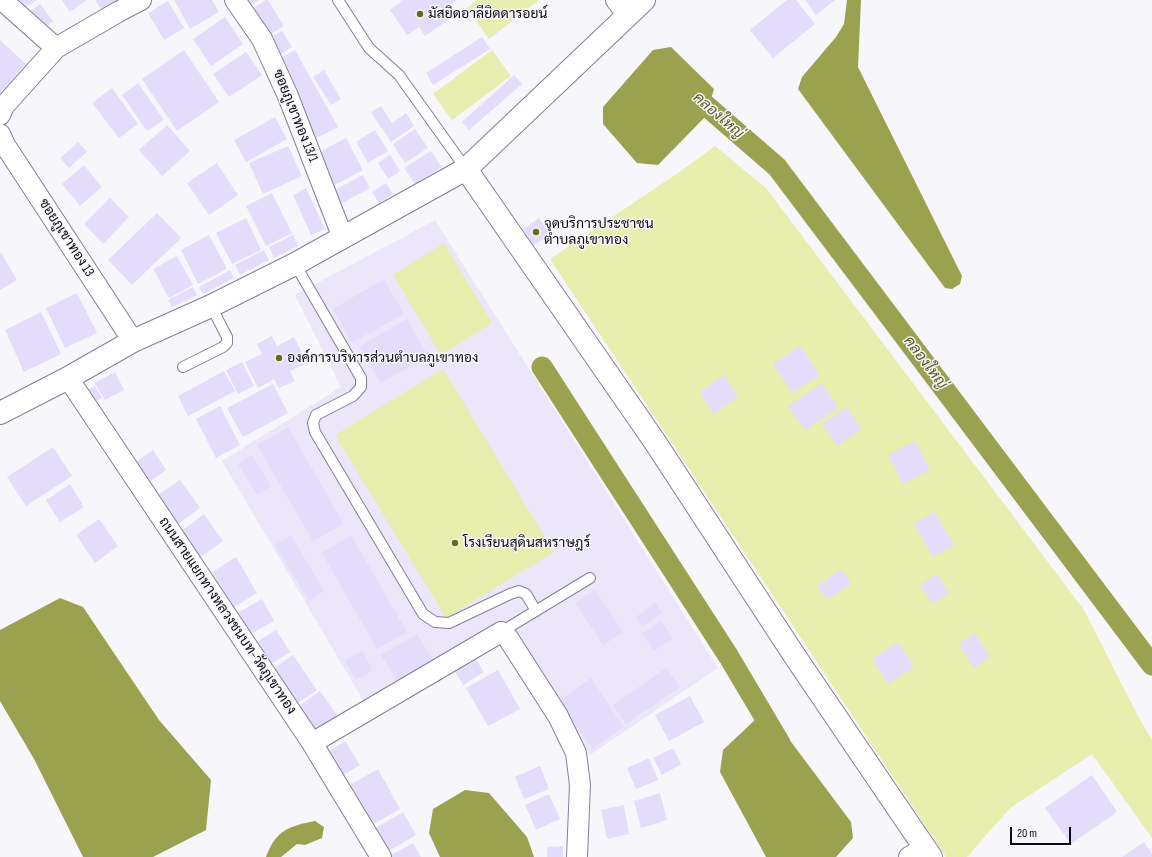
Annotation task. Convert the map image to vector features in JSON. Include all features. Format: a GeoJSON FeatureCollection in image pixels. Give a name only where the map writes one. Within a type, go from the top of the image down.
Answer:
{"type":"FeatureCollection","features":[{"type":"Feature","properties":{"kind":"street"},"geometry":{"type":"LineString","coordinates":[[2,0],[56,48]]}},
{"type":"Feature","properties":{"kind":"street"},"geometry":{"type":"LineString","coordinates":[[0,115],[4,106],[56,48],[141,0]]}},
{"type":"Feature","properties":{"kind":"street","name":"ซอยภูเขาทอง 13/1"},"geometry":{"type":"LineString","coordinates":[[235,0],[262,38],[288,96],[343,238]]}},
{"type":"Feature","properties":{"kind":"street"},"geometry":{"type":"LineString","coordinates":[[0,413],[68,378],[133,341],[211,306],[295,264],[466,169],[622,8],[644,0]]}},
{"type":"Feature","properties":{"kind":"street","name":"ซอยภูเขาทอง 13"},"geometry":{"type":"LineString","coordinates":[[0,134],[5,145],[133,341]]}},
{"type":"Feature","properties":{"kind":"street"},"geometry":{"type":"LineString","coordinates":[[466,169],[655,442],[790,648],[922,854]]}},
{"type":"Feature","properties":{"kind":"street","name":"ถนนสายแยกทางหลวงชนบท-วัดภูเขาทอง"},"geometry":{"type":"LineString","coordinates":[[68,378],[312,743],[381,857]]}},
{"type":"Feature","properties":{"kind":"street"},"geometry":{"type":"LineString","coordinates":[[312,743],[501,632],[508,638],[558,716],[576,753],[580,785],[577,857]]}},
{"type":"Feature","properties":{"kind":"lane"},"geometry":{"type":"LineString","coordinates":[[338,0],[369,48],[399,75],[466,169]]}},
{"type":"Feature","properties":{"kind":"lane"},"geometry":{"type":"LineString","coordinates":[[295,264],[361,378],[361,387],[353,396],[316,415],[313,423],[316,432],[423,614],[435,622],[449,623],[519,591],[526,594],[536,611]]}},
{"type":"Feature","properties":{"kind":"lane"},"geometry":{"type":"LineString","coordinates":[[183,367],[224,347],[227,343],[227,337],[211,306]]}},
{"type":"Feature","properties":{"kind":"lane"},"geometry":{"type":"LineString","coordinates":[[501,632],[590,578]]}},
{"type":"Feature","properties":{"kind":"shaded area"},"geometry":{"type":"Polygon","coordinates":[[[477,0],[539,0],[489,39],[467,8],[477,0]]]}},
{"type":"Feature","properties":{"kind":"shaded area"},"geometry":{"type":"Polygon","coordinates":[[[847,0],[861,0],[858,67],[962,276],[960,284],[952,289],[945,288],[798,89],[802,77],[836,37],[844,24],[847,0]]]}},
{"type":"Feature","properties":{"kind":"shaded area"},"geometry":{"type":"Polygon","coordinates":[[[671,47],[714,89],[706,116],[658,165],[637,163],[603,124],[603,107],[653,50],[671,47]]]}},
{"type":"Feature","properties":{"kind":"shaded area"},"geometry":{"type":"Polygon","coordinates":[[[492,50],[511,76],[452,120],[433,94],[492,50]]]}},
{"type":"Feature","properties":{"kind":"shaded area"},"geometry":{"type":"Polygon","coordinates":[[[715,146],[766,188],[1084,610],[1139,718],[1152,740],[1152,838],[1092,754],[1010,808],[967,857],[946,857],[550,259],[681,171],[715,146]]]}},
{"type":"Feature","properties":{"kind":"shaded area","name":"โรงเรียนสุดินสหราษฎร์"},"geometry":{"type":"Polygon","coordinates":[[[435,220],[718,668],[590,755],[503,624],[367,707],[222,461],[341,387],[295,295],[435,220]]]}},
{"type":"Feature","properties":{"kind":"shaded area"},"geometry":{"type":"Polygon","coordinates":[[[444,243],[492,323],[441,355],[393,275],[444,243]]]}},
{"type":"Feature","properties":{"kind":"shaded area"},"geometry":{"type":"Polygon","coordinates":[[[443,369],[554,552],[446,618],[335,435],[443,369]]]}},
{"type":"Feature","properties":{"kind":"shaded area"},"geometry":{"type":"Polygon","coordinates":[[[60,598],[83,607],[159,720],[211,780],[206,830],[153,857],[83,857],[34,759],[0,701],[0,630],[60,598]]]}},
{"type":"Feature","properties":{"kind":"shaded area"},"geometry":{"type":"Polygon","coordinates":[[[756,719],[774,719],[851,822],[853,838],[836,857],[766,857],[720,772],[723,750],[756,719]]]}},
{"type":"Feature","properties":{"kind":"shaded area"},"geometry":{"type":"Polygon","coordinates":[[[465,790],[489,793],[527,837],[534,857],[440,857],[429,833],[433,809],[465,790]]]}},
{"type":"Feature","properties":{"kind":"shaded area"},"geometry":{"type":"Polygon","coordinates":[[[315,821],[324,827],[322,838],[305,845],[297,844],[281,857],[266,857],[274,841],[284,831],[291,827],[315,821]]]}},
{"type":"Feature","properties":{"kind":"building"},"geometry":{"type":"Polygon","coordinates":[[[17,0],[37,0],[23,9],[17,0]]]}},
{"type":"Feature","properties":{"kind":"building"},"geometry":{"type":"Polygon","coordinates":[[[62,0],[87,0],[70,12],[62,0]]]}},
{"type":"Feature","properties":{"kind":"building"},"geometry":{"type":"Polygon","coordinates":[[[95,0],[119,0],[119,1],[103,12],[95,0]]]}},
{"type":"Feature","properties":{"kind":"building"},"geometry":{"type":"Polygon","coordinates":[[[174,0],[212,0],[219,12],[190,29],[174,0]]]}},
{"type":"Feature","properties":{"kind":"building"},"geometry":{"type":"Polygon","coordinates":[[[247,0],[259,0],[250,6],[247,0]]]}},
{"type":"Feature","properties":{"kind":"building"},"geometry":{"type":"Polygon","coordinates":[[[268,0],[284,26],[266,37],[250,10],[268,0]]]}},
{"type":"Feature","properties":{"kind":"building","name":"มัสยิดอาลียิดดารอยน์"},"geometry":{"type":"Polygon","coordinates":[[[400,0],[457,0],[444,9],[451,18],[425,36],[419,27],[407,35],[390,10],[402,1],[400,0]]]}},
{"type":"Feature","properties":{"kind":"building"},"geometry":{"type":"Polygon","coordinates":[[[787,0],[796,0],[815,24],[773,58],[750,30],[787,0]]]}},
{"type":"Feature","properties":{"kind":"building"},"geometry":{"type":"Polygon","coordinates":[[[805,0],[835,0],[816,15],[805,0]]]}},
{"type":"Feature","properties":{"kind":"building"},"geometry":{"type":"Polygon","coordinates":[[[168,1],[184,28],[164,40],[148,13],[168,1]]]}},
{"type":"Feature","properties":{"kind":"building"},"geometry":{"type":"Polygon","coordinates":[[[40,4],[53,21],[40,31],[27,14],[40,4]]]}},
{"type":"Feature","properties":{"kind":"building"},"geometry":{"type":"Polygon","coordinates":[[[225,17],[243,44],[211,66],[193,39],[225,17]]]}},
{"type":"Feature","properties":{"kind":"building"},"geometry":{"type":"Polygon","coordinates":[[[282,31],[292,47],[277,56],[268,39],[282,31]]]}},
{"type":"Feature","properties":{"kind":"building"},"geometry":{"type":"Polygon","coordinates":[[[482,37],[490,49],[433,85],[426,73],[482,37]]]}},
{"type":"Feature","properties":{"kind":"building"},"geometry":{"type":"Polygon","coordinates":[[[0,40],[26,64],[0,93],[0,40]]]}},
{"type":"Feature","properties":{"kind":"building"},"geometry":{"type":"Polygon","coordinates":[[[184,50],[219,102],[177,131],[142,79],[184,50]]]}},
{"type":"Feature","properties":{"kind":"building"},"geometry":{"type":"Polygon","coordinates":[[[295,50],[338,127],[311,141],[279,59],[295,50]]]}},
{"type":"Feature","properties":{"kind":"building"},"geometry":{"type":"Polygon","coordinates":[[[246,52],[262,75],[229,97],[213,74],[246,52]]]}},
{"type":"Feature","properties":{"kind":"building"},"geometry":{"type":"Polygon","coordinates":[[[324,70],[341,99],[331,105],[313,77],[324,70]]]}},
{"type":"Feature","properties":{"kind":"building"},"geometry":{"type":"Polygon","coordinates":[[[514,75],[522,84],[469,130],[462,122],[514,75]]]}},
{"type":"Feature","properties":{"kind":"building"},"geometry":{"type":"Polygon","coordinates":[[[138,83],[164,120],[147,131],[122,95],[138,83]]]}},
{"type":"Feature","properties":{"kind":"building"},"geometry":{"type":"Polygon","coordinates":[[[112,88],[138,124],[119,138],[92,103],[112,88]]]}},
{"type":"Feature","properties":{"kind":"building"},"geometry":{"type":"Polygon","coordinates":[[[381,106],[392,123],[406,113],[414,126],[391,142],[371,112],[381,106]]]}},
{"type":"Feature","properties":{"kind":"building"},"geometry":{"type":"Polygon","coordinates":[[[275,117],[287,139],[246,162],[234,140],[275,117]]]}},
{"type":"Feature","properties":{"kind":"building"},"geometry":{"type":"Polygon","coordinates":[[[167,125],[190,151],[162,176],[139,150],[167,125]]]}},
{"type":"Feature","properties":{"kind":"building"},"geometry":{"type":"Polygon","coordinates":[[[415,129],[428,148],[405,163],[393,144],[415,129]]]}},
{"type":"Feature","properties":{"kind":"building"},"geometry":{"type":"Polygon","coordinates":[[[375,130],[388,151],[368,163],[356,142],[375,130]]]}},
{"type":"Feature","properties":{"kind":"building"},"geometry":{"type":"Polygon","coordinates":[[[346,138],[363,170],[329,188],[312,156],[346,138]]]}},
{"type":"Feature","properties":{"kind":"building"},"geometry":{"type":"Polygon","coordinates":[[[78,142],[87,152],[69,168],[60,158],[78,142]]]}},
{"type":"Feature","properties":{"kind":"building"},"geometry":{"type":"Polygon","coordinates":[[[288,146],[302,176],[263,194],[249,163],[288,146]]]}},
{"type":"Feature","properties":{"kind":"building"},"geometry":{"type":"Polygon","coordinates":[[[431,151],[442,167],[415,184],[404,168],[431,151]]]}},
{"type":"Feature","properties":{"kind":"building"},"geometry":{"type":"Polygon","coordinates":[[[390,155],[400,171],[388,179],[378,163],[390,155]]]}},
{"type":"Feature","properties":{"kind":"building"},"geometry":{"type":"Polygon","coordinates":[[[217,163],[238,195],[209,215],[187,183],[217,163]]]}},
{"type":"Feature","properties":{"kind":"building"},"geometry":{"type":"Polygon","coordinates":[[[84,165],[102,187],[80,206],[62,184],[84,165]]]}},
{"type":"Feature","properties":{"kind":"building"},"geometry":{"type":"Polygon","coordinates":[[[363,175],[370,188],[337,206],[329,193],[363,175]]]}},
{"type":"Feature","properties":{"kind":"building"},"geometry":{"type":"Polygon","coordinates":[[[386,183],[393,194],[379,203],[372,192],[386,183]]]}},
{"type":"Feature","properties":{"kind":"building"},"geometry":{"type":"Polygon","coordinates":[[[306,188],[325,229],[311,235],[293,195],[306,188]]]}},
{"type":"Feature","properties":{"kind":"building"},"geometry":{"type":"Polygon","coordinates":[[[272,193],[292,233],[266,246],[246,206],[272,193]]]}},
{"type":"Feature","properties":{"kind":"building"},"geometry":{"type":"Polygon","coordinates":[[[110,198],[129,217],[103,244],[84,224],[110,198]]]}},
{"type":"Feature","properties":{"kind":"building"},"geometry":{"type":"Polygon","coordinates":[[[157,213],[181,238],[132,285],[108,260],[157,213]]]}},
{"type":"Feature","properties":{"kind":"building"},"geometry":{"type":"Polygon","coordinates":[[[246,218],[261,250],[232,264],[216,233],[246,218]]]}},
{"type":"Feature","properties":{"kind":"building","name":"จุดบริการประชาชน ตำบลภูเขาทอง"},"geometry":{"type":"Polygon","coordinates":[[[539,218],[550,235],[533,245],[523,229],[539,218]]]}},
{"type":"Feature","properties":{"kind":"building"},"geometry":{"type":"Polygon","coordinates":[[[209,235],[227,269],[198,284],[181,250],[209,235]]]}},
{"type":"Feature","properties":{"kind":"building"},"geometry":{"type":"Polygon","coordinates":[[[293,235],[298,246],[274,258],[269,247],[293,235]]]}},
{"type":"Feature","properties":{"kind":"building"},"geometry":{"type":"Polygon","coordinates":[[[264,250],[269,260],[240,275],[235,265],[264,250]]]}},
{"type":"Feature","properties":{"kind":"building"},"geometry":{"type":"Polygon","coordinates":[[[0,253],[17,280],[0,290],[0,253]]]}},
{"type":"Feature","properties":{"kind":"building"},"geometry":{"type":"Polygon","coordinates":[[[177,256],[193,285],[169,298],[153,269],[177,256]]]}},
{"type":"Feature","properties":{"kind":"building"},"geometry":{"type":"Polygon","coordinates":[[[230,270],[234,278],[203,294],[199,287],[230,270]]]}},
{"type":"Feature","properties":{"kind":"building"},"geometry":{"type":"Polygon","coordinates":[[[384,279],[404,314],[352,343],[333,309],[384,279]]]}},
{"type":"Feature","properties":{"kind":"building"},"geometry":{"type":"Polygon","coordinates":[[[193,287],[197,295],[172,307],[168,300],[193,287]]]}},
{"type":"Feature","properties":{"kind":"building"},"geometry":{"type":"Polygon","coordinates":[[[77,293],[97,333],[65,348],[46,308],[77,293]]]}},
{"type":"Feature","properties":{"kind":"building"},"geometry":{"type":"Polygon","coordinates":[[[41,312],[61,354],[24,372],[5,330],[41,312]]]}},
{"type":"Feature","properties":{"kind":"building"},"geometry":{"type":"Polygon","coordinates":[[[407,319],[428,356],[381,383],[360,346],[407,319]]]}},
{"type":"Feature","properties":{"kind":"building","name":"องค์การบริหารส่วนตำบลภูเขาทอง"},"geometry":{"type":"Polygon","coordinates":[[[272,336],[277,346],[294,337],[307,363],[290,371],[295,381],[279,388],[274,379],[258,388],[245,362],[262,354],[257,344],[272,336]]]}},
{"type":"Feature","properties":{"kind":"building"},"geometry":{"type":"Polygon","coordinates":[[[800,346],[820,375],[792,393],[773,364],[800,346]]]}},
{"type":"Feature","properties":{"kind":"building"},"geometry":{"type":"Polygon","coordinates":[[[242,362],[254,386],[238,394],[226,370],[242,362]]]}},
{"type":"Feature","properties":{"kind":"building"},"geometry":{"type":"Polygon","coordinates":[[[224,371],[235,391],[188,416],[178,396],[224,371]]]}},
{"type":"Feature","properties":{"kind":"building"},"geometry":{"type":"Polygon","coordinates":[[[115,372],[124,390],[105,400],[95,383],[115,372]]]}},
{"type":"Feature","properties":{"kind":"building"},"geometry":{"type":"Polygon","coordinates":[[[724,375],[738,397],[713,414],[699,392],[724,375]]]}},
{"type":"Feature","properties":{"kind":"building"},"geometry":{"type":"Polygon","coordinates":[[[822,383],[838,408],[805,430],[788,406],[822,383]]]}},
{"type":"Feature","properties":{"kind":"building"},"geometry":{"type":"Polygon","coordinates":[[[273,384],[288,413],[243,437],[227,408],[273,384]]]}},
{"type":"Feature","properties":{"kind":"building"},"geometry":{"type":"Polygon","coordinates":[[[95,386],[102,398],[90,405],[84,392],[95,386]]]}},
{"type":"Feature","properties":{"kind":"building"},"geometry":{"type":"Polygon","coordinates":[[[220,406],[240,445],[216,458],[196,419],[220,406]]]}},
{"type":"Feature","properties":{"kind":"building"},"geometry":{"type":"Polygon","coordinates":[[[847,407],[861,429],[837,446],[822,424],[847,407]]]}},
{"type":"Feature","properties":{"kind":"building"},"geometry":{"type":"Polygon","coordinates":[[[288,427],[344,524],[313,541],[257,445],[288,427]]]}},
{"type":"Feature","properties":{"kind":"building"},"geometry":{"type":"Polygon","coordinates":[[[915,441],[930,470],[903,484],[888,455],[915,441]]]}},
{"type":"Feature","properties":{"kind":"building"},"geometry":{"type":"Polygon","coordinates":[[[53,447],[72,476],[26,506],[7,477],[53,447]]]}},
{"type":"Feature","properties":{"kind":"building"},"geometry":{"type":"Polygon","coordinates":[[[153,450],[166,470],[145,485],[132,465],[153,450]]]}},
{"type":"Feature","properties":{"kind":"building"},"geometry":{"type":"Polygon","coordinates":[[[252,455],[271,486],[257,495],[238,464],[252,455]]]}},
{"type":"Feature","properties":{"kind":"building"},"geometry":{"type":"Polygon","coordinates":[[[180,480],[200,508],[178,524],[158,495],[180,480]]]}},
{"type":"Feature","properties":{"kind":"building"},"geometry":{"type":"Polygon","coordinates":[[[70,484],[84,507],[60,522],[46,500],[70,484]]]}},
{"type":"Feature","properties":{"kind":"building"},"geometry":{"type":"Polygon","coordinates":[[[935,512],[954,545],[933,557],[914,524],[935,512]]]}},
{"type":"Feature","properties":{"kind":"building"},"geometry":{"type":"Polygon","coordinates":[[[204,514],[223,541],[198,559],[180,532],[204,514]]]}},
{"type":"Feature","properties":{"kind":"building"},"geometry":{"type":"Polygon","coordinates":[[[99,519],[118,546],[95,563],[76,535],[99,519]]]}},
{"type":"Feature","properties":{"kind":"building"},"geometry":{"type":"Polygon","coordinates":[[[291,535],[324,591],[309,601],[275,545],[291,535]]]}},
{"type":"Feature","properties":{"kind":"building"},"geometry":{"type":"Polygon","coordinates":[[[351,535],[407,632],[377,649],[322,553],[351,535]]]}},
{"type":"Feature","properties":{"kind":"building"},"geometry":{"type":"Polygon","coordinates":[[[236,557],[257,593],[233,608],[212,572],[236,557]]]}},
{"type":"Feature","properties":{"kind":"building"},"geometry":{"type":"Polygon","coordinates":[[[841,569],[851,583],[828,600],[817,586],[841,569]]]}},
{"type":"Feature","properties":{"kind":"building"},"geometry":{"type":"Polygon","coordinates":[[[937,574],[949,593],[932,604],[920,585],[937,574]]]}},
{"type":"Feature","properties":{"kind":"building"},"geometry":{"type":"Polygon","coordinates":[[[595,590],[623,632],[603,645],[575,603],[595,590]]]}},
{"type":"Feature","properties":{"kind":"building"},"geometry":{"type":"Polygon","coordinates":[[[262,599],[274,621],[249,635],[237,613],[262,599]]]}},
{"type":"Feature","properties":{"kind":"building"},"geometry":{"type":"Polygon","coordinates":[[[655,603],[662,613],[642,626],[636,617],[655,603]]]}},
{"type":"Feature","properties":{"kind":"building"},"geometry":{"type":"Polygon","coordinates":[[[661,621],[673,638],[654,651],[642,634],[661,621]]]}},
{"type":"Feature","properties":{"kind":"building"},"geometry":{"type":"Polygon","coordinates":[[[276,630],[290,652],[268,666],[254,644],[276,630]]]}},
{"type":"Feature","properties":{"kind":"building"},"geometry":{"type":"Polygon","coordinates":[[[975,633],[990,657],[974,668],[959,644],[975,633]]]}},
{"type":"Feature","properties":{"kind":"building"},"geometry":{"type":"Polygon","coordinates":[[[417,634],[433,660],[397,681],[381,655],[417,634]]]}},
{"type":"Feature","properties":{"kind":"building"},"geometry":{"type":"Polygon","coordinates":[[[898,642],[914,667],[888,684],[872,659],[898,642]]]}},
{"type":"Feature","properties":{"kind":"building"},"geometry":{"type":"Polygon","coordinates":[[[362,651],[373,670],[356,680],[345,661],[362,651]]]}},
{"type":"Feature","properties":{"kind":"building"},"geometry":{"type":"Polygon","coordinates":[[[293,655],[317,690],[295,705],[271,670],[293,655]]]}},
{"type":"Feature","properties":{"kind":"building"},"geometry":{"type":"Polygon","coordinates":[[[475,658],[484,672],[463,685],[454,670],[475,658]]]}},
{"type":"Feature","properties":{"kind":"building"},"geometry":{"type":"Polygon","coordinates":[[[666,668],[680,687],[626,724],[613,705],[666,668]]]}},
{"type":"Feature","properties":{"kind":"building"},"geometry":{"type":"Polygon","coordinates":[[[498,670],[520,709],[488,726],[466,688],[498,670]]]}},
{"type":"Feature","properties":{"kind":"building"},"geometry":{"type":"Polygon","coordinates":[[[591,678],[624,727],[592,749],[559,701],[591,678]]]}},
{"type":"Feature","properties":{"kind":"building"},"geometry":{"type":"Polygon","coordinates":[[[320,691],[340,719],[316,736],[296,708],[320,691]]]}},
{"type":"Feature","properties":{"kind":"building"},"geometry":{"type":"Polygon","coordinates":[[[690,696],[704,722],[669,741],[655,715],[690,696]]]}},
{"type":"Feature","properties":{"kind":"building"},"geometry":{"type":"Polygon","coordinates":[[[345,741],[360,765],[342,776],[327,752],[345,741]]]}},
{"type":"Feature","properties":{"kind":"building"},"geometry":{"type":"Polygon","coordinates":[[[673,748],[681,764],[662,775],[653,758],[673,748]]]}},
{"type":"Feature","properties":{"kind":"building"},"geometry":{"type":"Polygon","coordinates":[[[649,758],[658,780],[636,789],[627,768],[649,758]]]}},
{"type":"Feature","properties":{"kind":"building"},"geometry":{"type":"Polygon","coordinates":[[[540,766],[549,789],[524,799],[515,777],[540,766]]]}},
{"type":"Feature","properties":{"kind":"building"},"geometry":{"type":"Polygon","coordinates":[[[378,769],[400,809],[370,826],[348,786],[378,769]]]}},
{"type":"Feature","properties":{"kind":"building"},"geometry":{"type":"Polygon","coordinates":[[[1092,775],[1117,812],[1071,844],[1045,808],[1092,775]]]}},
{"type":"Feature","properties":{"kind":"building"},"geometry":{"type":"Polygon","coordinates":[[[660,793],[667,820],[641,828],[634,801],[660,793]]]}},
{"type":"Feature","properties":{"kind":"building"},"geometry":{"type":"Polygon","coordinates":[[[549,794],[560,819],[536,830],[525,805],[549,794]]]}},
{"type":"Feature","properties":{"kind":"building"},"geometry":{"type":"Polygon","coordinates":[[[624,805],[629,834],[607,839],[601,810],[624,805]]]}},
{"type":"Feature","properties":{"kind":"building"},"geometry":{"type":"Polygon","coordinates":[[[403,812],[416,835],[387,852],[374,829],[403,812]]]}},
{"type":"Feature","properties":{"kind":"building"},"geometry":{"type":"Polygon","coordinates":[[[1144,842],[1152,854],[1152,857],[1122,857],[1144,842]]]}},
{"type":"Feature","properties":{"kind":"building"},"geometry":{"type":"Polygon","coordinates":[[[413,843],[421,857],[388,857],[413,843]]]}},
{"type":"Feature","properties":{"kind":"building"},"geometry":{"type":"Polygon","coordinates":[[[563,846],[563,857],[547,857],[547,847],[563,846]]]}},
{"type":"Feature","properties":{"kind":"waterway","name":"คลองใหญ่"},"geometry":{"type":"LineString","coordinates":[[687,89],[777,167],[1152,665]]}},
{"type":"Feature","properties":{"kind":"waterway"},"geometry":{"type":"LineString","coordinates":[[542,367],[729,657],[780,743]]}},
{"type":"Feature","properties":{"kind":"place","name":"มัสยิดอาลียิดดารอยน์"},"geometry":{"type":"Point","coordinates":[420,14]}},
{"type":"Feature","properties":{"kind":"place","name":"จุดบริการประชาชน ตำบลภูเขาทอง"},"geometry":{"type":"Point","coordinates":[536,232]}},
{"type":"Feature","properties":{"kind":"place","name":"องค์การบริหารส่วนตำบลภูเขาทอง"},"geometry":{"type":"Point","coordinates":[279,358]}},
{"type":"Feature","properties":{"kind":"place","name":"โรงเรียนสุดินสหราษฎร์"},"geometry":{"type":"Point","coordinates":[455,543]}}]}
